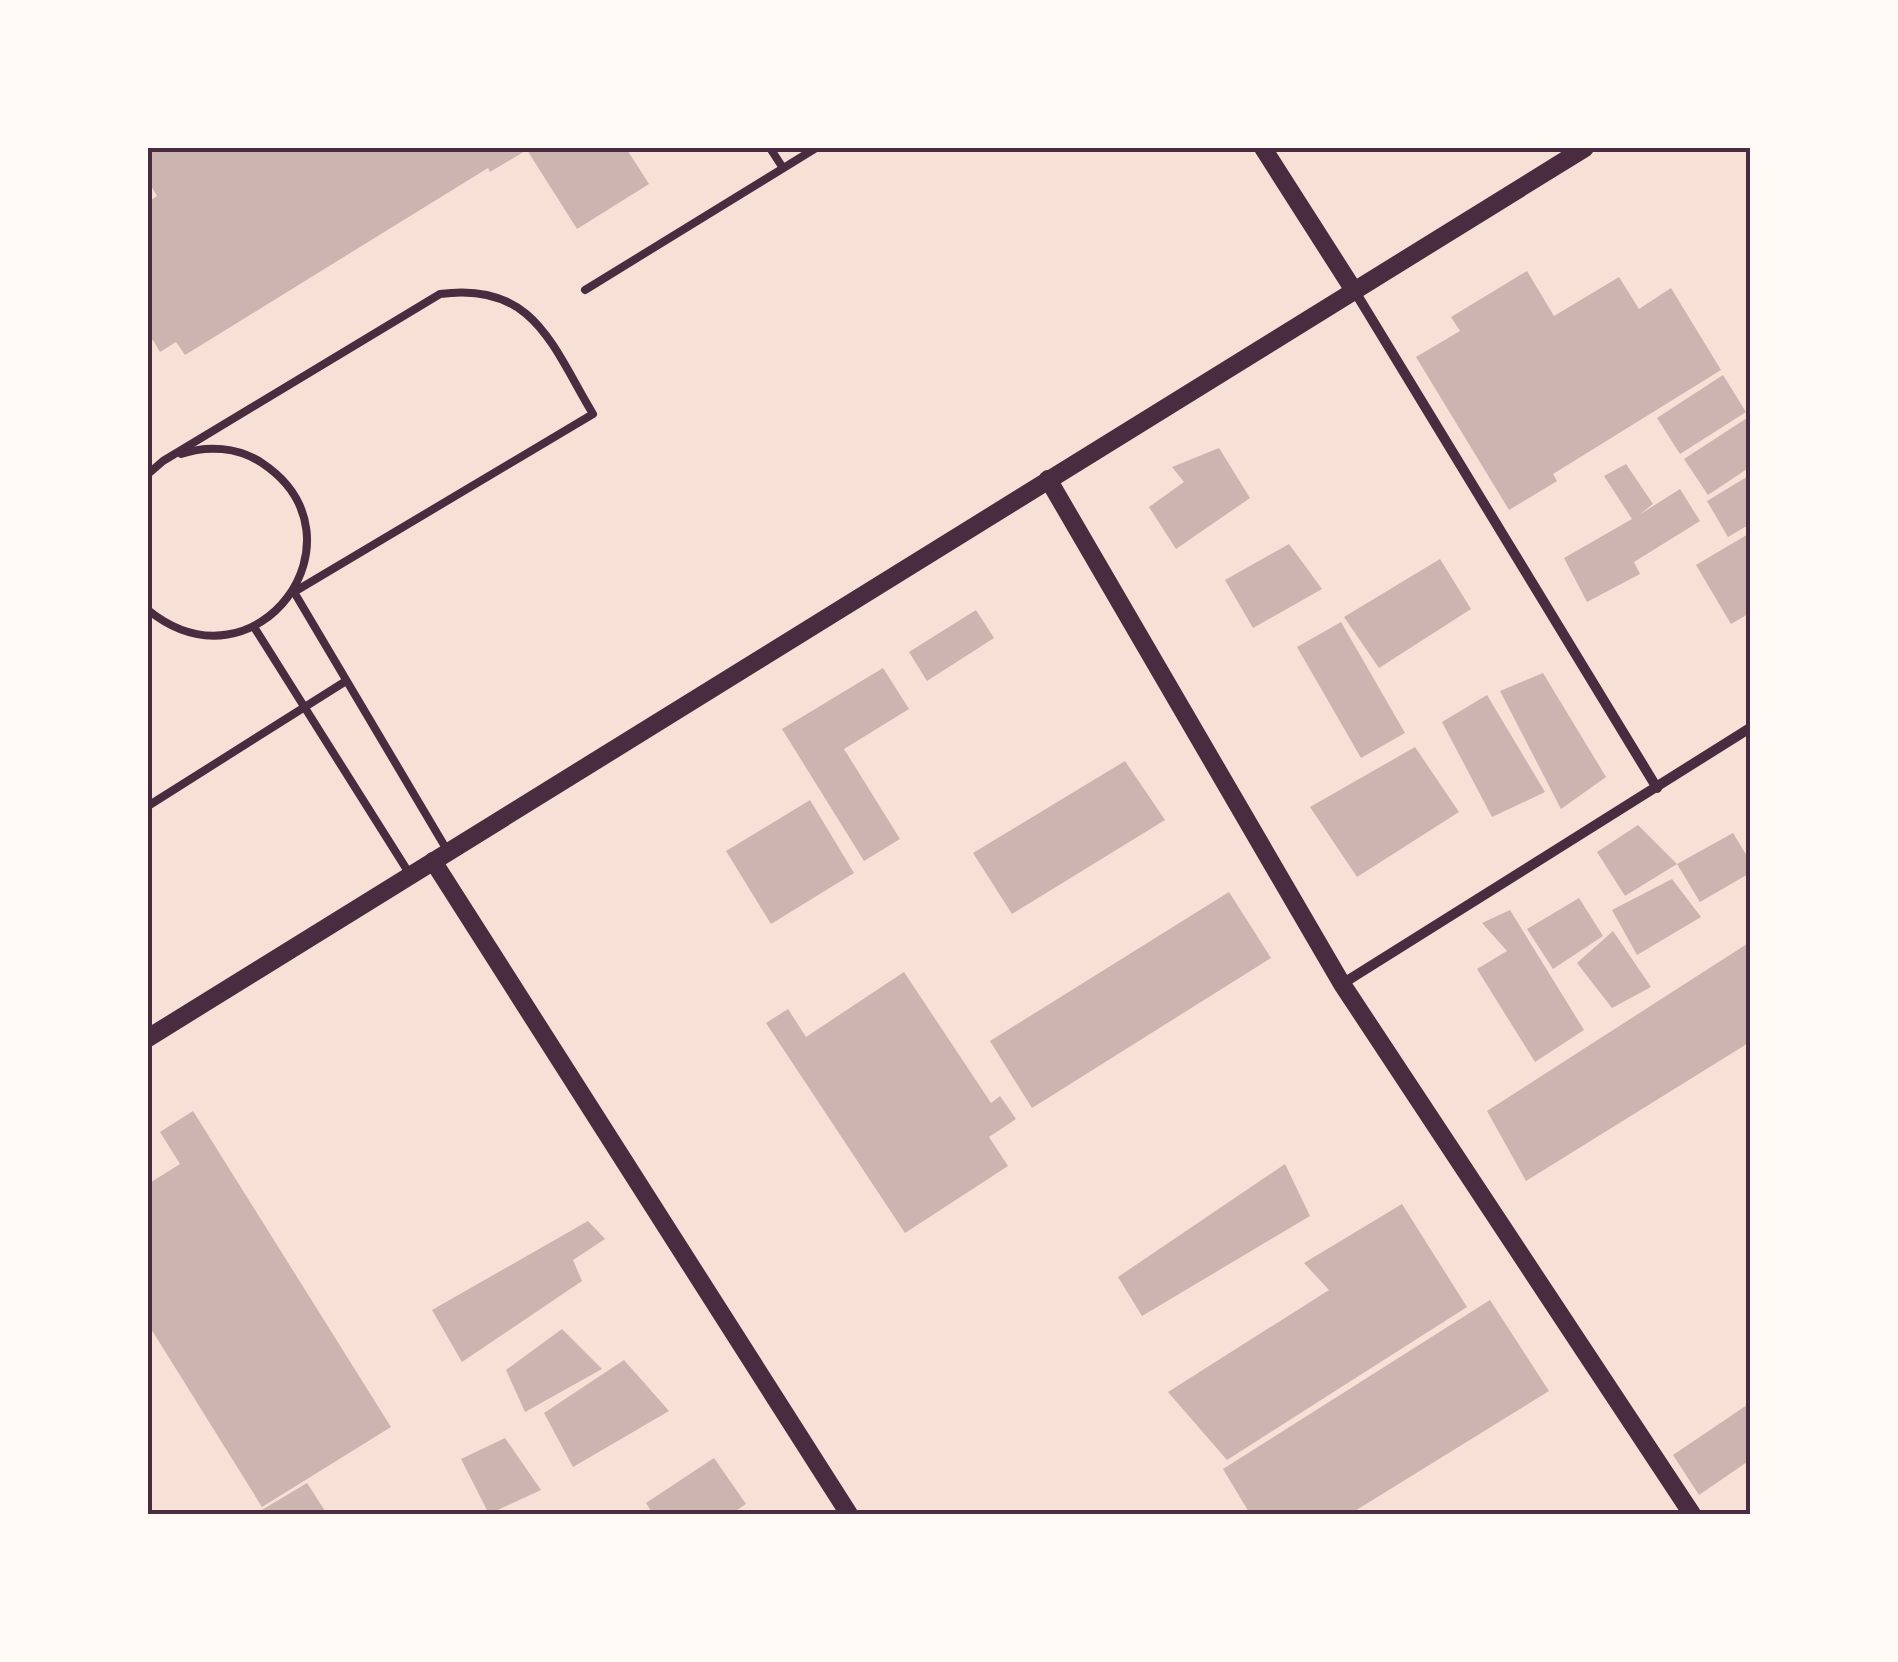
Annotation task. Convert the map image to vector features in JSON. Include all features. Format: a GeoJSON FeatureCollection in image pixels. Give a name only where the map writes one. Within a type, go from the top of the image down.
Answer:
{"type":"FeatureCollection","features":[{"type":"Feature","properties":{"kind":"street"},"geometry":{"type":"LineString","coordinates":[[1262,148],[1353,289],[1657,788]]}},
{"type":"Feature","properties":{"kind":"street"},"geometry":{"type":"LineString","coordinates":[[148,1038],[1585,148]]}},
{"type":"Feature","properties":{"kind":"street"},"geometry":{"type":"LineString","coordinates":[[1048,478],[1342,984],[1692,1514]]}},
{"type":"Feature","properties":{"kind":"street"},"geometry":{"type":"LineString","coordinates":[[1342,984],[1750,728]]}},
{"type":"Feature","properties":{"kind":"street"},"geometry":{"type":"LineString","coordinates":[[440,856],[849,1514]]}},
{"type":"Feature","properties":{"kind":"lane"},"geometry":{"type":"LineString","coordinates":[[770,148],[783,168]]}},
{"type":"Feature","properties":{"kind":"lane"},"geometry":{"type":"LineString","coordinates":[[585,290],[816,148]]}},
{"type":"Feature","properties":{"kind":"lane"},"geometry":{"type":"LineString","coordinates":[[148,474],[440,294],[469,290],[500,296],[525,310],[546,335],[593,414],[294,592]]}},
{"type":"Feature","properties":{"kind":"lane"},"geometry":{"type":"LineString","coordinates":[[148,610],[168,626],[191,634],[216,636],[254,627],[282,607],[294,592],[307,540],[303,515],[293,492],[257,460],[234,450],[210,448],[185,452],[163,462]]}},
{"type":"Feature","properties":{"kind":"lane"},"geometry":{"type":"LineString","coordinates":[[294,592],[440,856]]}},
{"type":"Feature","properties":{"kind":"lane"},"geometry":{"type":"LineString","coordinates":[[254,627],[410,874]]}},
{"type":"Feature","properties":{"kind":"lane"},"geometry":{"type":"LineString","coordinates":[[148,806],[346,681]]}},
{"type":"Feature","properties":{"kind":"building"},"geometry":{"type":"Polygon","coordinates":[[[148,148],[626,148],[649,184],[577,229],[527,150],[490,172],[488,168],[185,355],[176,342],[160,352],[153,340],[148,343],[148,202],[157,196],[148,181],[148,148]]]}},
{"type":"Feature","properties":{"kind":"building"},"geometry":{"type":"Polygon","coordinates":[[[1527,271],[1554,316],[1619,277],[1639,309],[1671,288],[1721,370],[1553,474],[1557,481],[1509,510],[1416,357],[1460,331],[1451,317],[1527,271]]]}},
{"type":"Feature","properties":{"kind":"building"},"geometry":{"type":"Polygon","coordinates":[[[1723,375],[1746,412],[1680,454],[1657,418],[1723,375]]]}},
{"type":"Feature","properties":{"kind":"building"},"geometry":{"type":"Polygon","coordinates":[[[1750,416],[1750,467],[1708,495],[1684,459],[1750,416]]]}},
{"type":"Feature","properties":{"kind":"building"},"geometry":{"type":"Polygon","coordinates":[[[1219,448],[1250,498],[1176,549],[1149,507],[1184,482],[1172,467],[1219,448]]]}},
{"type":"Feature","properties":{"kind":"building"},"geometry":{"type":"Polygon","coordinates":[[[1626,464],[1653,504],[1639,515],[1680,489],[1700,521],[1634,562],[1640,574],[1587,602],[1564,558],[1632,519],[1604,476],[1626,464]]]}},
{"type":"Feature","properties":{"kind":"building"},"geometry":{"type":"Polygon","coordinates":[[[1750,475],[1750,524],[1728,537],[1707,501],[1750,475]]]}},
{"type":"Feature","properties":{"kind":"building"},"geometry":{"type":"Polygon","coordinates":[[[1750,533],[1750,613],[1731,624],[1696,565],[1750,533]]]}},
{"type":"Feature","properties":{"kind":"building"},"geometry":{"type":"Polygon","coordinates":[[[1289,544],[1322,589],[1253,628],[1225,580],[1289,544]]]}},
{"type":"Feature","properties":{"kind":"building"},"geometry":{"type":"Polygon","coordinates":[[[1440,559],[1471,609],[1379,668],[1344,617],[1440,559]]]}},
{"type":"Feature","properties":{"kind":"building"},"geometry":{"type":"Polygon","coordinates":[[[976,610],[994,638],[927,681],[909,652],[976,610]]]}},
{"type":"Feature","properties":{"kind":"building"},"geometry":{"type":"Polygon","coordinates":[[[1341,622],[1405,733],[1361,758],[1297,647],[1341,622]]]}},
{"type":"Feature","properties":{"kind":"building"},"geometry":{"type":"Polygon","coordinates":[[[883,668],[909,709],[844,749],[900,839],[864,861],[782,729],[883,668]]]}},
{"type":"Feature","properties":{"kind":"building"},"geometry":{"type":"Polygon","coordinates":[[[1543,673],[1606,777],[1561,809],[1500,691],[1543,673]]]}},
{"type":"Feature","properties":{"kind":"building"},"geometry":{"type":"Polygon","coordinates":[[[1487,695],[1545,792],[1492,817],[1442,722],[1487,695]]]}},
{"type":"Feature","properties":{"kind":"building"},"geometry":{"type":"Polygon","coordinates":[[[1415,747],[1459,812],[1357,877],[1310,807],[1415,747]]]}},
{"type":"Feature","properties":{"kind":"building"},"geometry":{"type":"Polygon","coordinates":[[[1125,761],[1165,820],[1012,914],[973,853],[1125,761]]]}},
{"type":"Feature","properties":{"kind":"building"},"geometry":{"type":"Polygon","coordinates":[[[810,800],[854,873],[771,924],[726,851],[810,800]]]}},
{"type":"Feature","properties":{"kind":"building"},"geometry":{"type":"Polygon","coordinates":[[[1638,825],[1677,864],[1625,896],[1597,852],[1638,825]]]}},
{"type":"Feature","properties":{"kind":"building"},"geometry":{"type":"Polygon","coordinates":[[[1733,833],[1750,861],[1750,873],[1700,902],[1677,864],[1733,833]]]}},
{"type":"Feature","properties":{"kind":"building"},"geometry":{"type":"Polygon","coordinates":[[[1672,879],[1701,917],[1637,955],[1612,910],[1672,879]]]}},
{"type":"Feature","properties":{"kind":"building"},"geometry":{"type":"Polygon","coordinates":[[[1229,892],[1271,958],[1032,1108],[990,1041],[1229,892]]]}},
{"type":"Feature","properties":{"kind":"building"},"geometry":{"type":"Polygon","coordinates":[[[1579,898],[1603,936],[1553,969],[1527,929],[1579,898]]]}},
{"type":"Feature","properties":{"kind":"building"},"geometry":{"type":"Polygon","coordinates":[[[1510,910],[1584,1030],[1535,1062],[1477,969],[1507,951],[1482,923],[1510,910]]]}},
{"type":"Feature","properties":{"kind":"building"},"geometry":{"type":"Polygon","coordinates":[[[1613,931],[1651,987],[1612,1008],[1577,963],[1613,931]]]}},
{"type":"Feature","properties":{"kind":"building"},"geometry":{"type":"Polygon","coordinates":[[[1750,942],[1750,1042],[1526,1181],[1487,1111],[1750,942]]]}},
{"type":"Feature","properties":{"kind":"building"},"geometry":{"type":"Polygon","coordinates":[[[904,972],[991,1103],[1000,1096],[1016,1119],[989,1137],[1008,1166],[905,1233],[766,1023],[788,1009],[806,1037],[904,972]]]}},
{"type":"Feature","properties":{"kind":"building"},"geometry":{"type":"Polygon","coordinates":[[[193,1111],[391,1427],[262,1507],[148,1324],[148,1184],[180,1164],[160,1132],[193,1111]]]}},
{"type":"Feature","properties":{"kind":"building"},"geometry":{"type":"Polygon","coordinates":[[[1285,1164],[1310,1216],[1142,1316],[1118,1277],[1285,1164]]]}},
{"type":"Feature","properties":{"kind":"building"},"geometry":{"type":"Polygon","coordinates":[[[1402,1204],[1467,1307],[1227,1460],[1168,1392],[1329,1290],[1304,1263],[1402,1204]]]}},
{"type":"Feature","properties":{"kind":"building"},"geometry":{"type":"Polygon","coordinates":[[[588,1221],[605,1239],[573,1260],[582,1281],[462,1362],[432,1310],[588,1221]]]}},
{"type":"Feature","properties":{"kind":"building"},"geometry":{"type":"Polygon","coordinates":[[[1490,1300],[1549,1391],[1350,1514],[1250,1514],[1223,1469],[1490,1300]]]}},
{"type":"Feature","properties":{"kind":"building"},"geometry":{"type":"Polygon","coordinates":[[[562,1329],[602,1369],[525,1412],[506,1370],[562,1329]]]}},
{"type":"Feature","properties":{"kind":"building"},"geometry":{"type":"Polygon","coordinates":[[[624,1360],[669,1411],[573,1467],[544,1413],[624,1360]]]}},
{"type":"Feature","properties":{"kind":"building"},"geometry":{"type":"Polygon","coordinates":[[[1750,1403],[1750,1460],[1699,1495],[1673,1455],[1750,1403]]]}},
{"type":"Feature","properties":{"kind":"building"},"geometry":{"type":"Polygon","coordinates":[[[505,1438],[541,1490],[489,1514],[461,1459],[505,1438]]]}},
{"type":"Feature","properties":{"kind":"building"},"geometry":{"type":"Polygon","coordinates":[[[714,1458],[746,1504],[731,1514],[653,1514],[646,1503],[714,1458]]]}},
{"type":"Feature","properties":{"kind":"building"},"geometry":{"type":"Polygon","coordinates":[[[307,1483],[327,1514],[255,1514],[307,1483]]]}}]}
